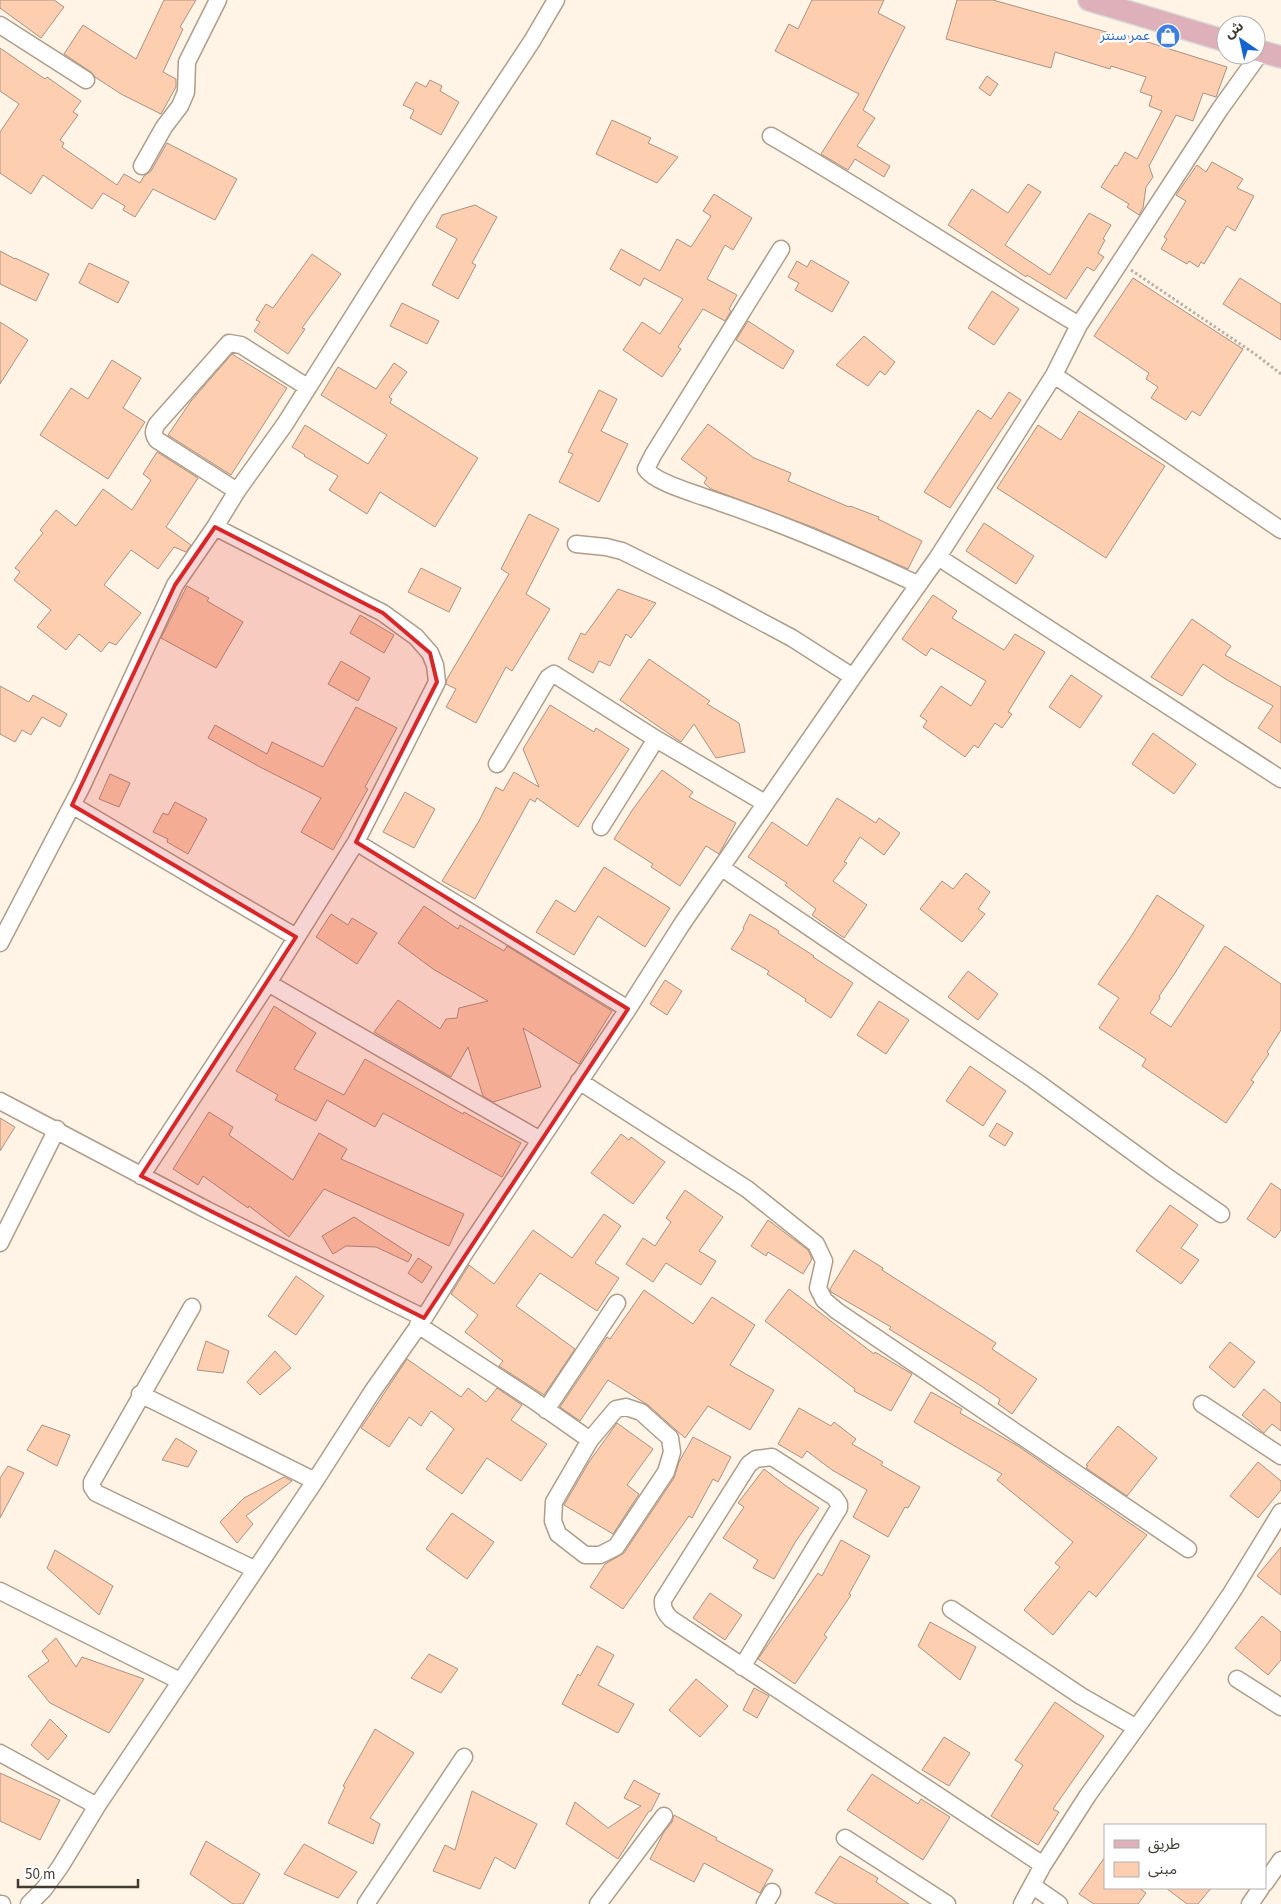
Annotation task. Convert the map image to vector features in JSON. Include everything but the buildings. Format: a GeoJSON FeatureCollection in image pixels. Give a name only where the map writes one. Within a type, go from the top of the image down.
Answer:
{"type":"FeatureCollection","features":[{"type":"Feature","properties":{"kind":"main road"},"geometry":{"type":"LineString","coordinates":[[1089,0],[1216,38]]}},
{"type":"Feature","properties":{"kind":"main road"},"geometry":{"type":"LineString","coordinates":[[1266,53],[1281,57]]}},
{"type":"Feature","properties":{"kind":"street"},"geometry":{"type":"LineString","coordinates":[[142,166],[164,127],[180,106],[186,92],[187,62],[218,0]]}},
{"type":"Feature","properties":{"kind":"street"},"geometry":{"type":"LineString","coordinates":[[0,943],[72,805],[175,585],[215,528],[237,491],[285,424],[420,210],[532,41],[556,0]]}},
{"type":"Feature","properties":{"kind":"street"},"geometry":{"type":"LineString","coordinates":[[0,25],[86,80]]}},
{"type":"Feature","properties":{"kind":"street"},"geometry":{"type":"LineString","coordinates":[[28,1904],[44,1889],[254,1569],[315,1481],[372,1392],[628,1009],[682,924],[852,676],[938,557],[1054,375],[1079,325],[1249,65]]}},
{"type":"Feature","properties":{"kind":"street"},"geometry":{"type":"LineString","coordinates":[[771,136],[840,176],[991,272],[1079,325]]}},
{"type":"Feature","properties":{"kind":"street"},"geometry":{"type":"LineString","coordinates":[[782,249],[658,446],[646,469],[652,476],[672,485],[755,514],[863,559],[917,584]]}},
{"type":"Feature","properties":{"kind":"street"},"geometry":{"type":"LineString","coordinates":[[237,491],[157,440],[154,436],[154,430],[157,424],[229,343],[241,345],[307,388]]}},
{"type":"Feature","properties":{"kind":"street"},"geometry":{"type":"LineString","coordinates":[[1054,375],[1281,530]]}},
{"type":"Feature","properties":{"kind":"street"},"geometry":{"type":"LineString","coordinates":[[141,1176],[268,983],[356,842],[437,682],[435,666],[430,653],[416,637],[383,613],[215,528]]}},
{"type":"Feature","properties":{"kind":"street"},"geometry":{"type":"LineString","coordinates":[[576,544],[606,547],[622,551],[792,638],[852,676]]}},
{"type":"Feature","properties":{"kind":"street"},"geometry":{"type":"LineString","coordinates":[[938,557],[1281,779]]}},
{"type":"Feature","properties":{"kind":"street"},"geometry":{"type":"LineString","coordinates":[[496,764],[548,678],[554,674],[656,739],[766,803]]}},
{"type":"Feature","properties":{"kind":"street"},"geometry":{"type":"LineString","coordinates":[[601,827],[656,739]]}},
{"type":"Feature","properties":{"kind":"street"},"geometry":{"type":"LineString","coordinates":[[72,805],[296,937]]}},
{"type":"Feature","properties":{"kind":"street"},"geometry":{"type":"LineString","coordinates":[[356,842],[628,1009]]}},
{"type":"Feature","properties":{"kind":"street"},"geometry":{"type":"LineString","coordinates":[[722,868],[1034,1080],[1221,1214]]}},
{"type":"Feature","properties":{"kind":"street"},"geometry":{"type":"LineString","coordinates":[[268,983],[540,1140]]}},
{"type":"Feature","properties":{"kind":"street"},"geometry":{"type":"LineString","coordinates":[[579,1081],[746,1189],[816,1244],[824,1261],[818,1288],[824,1300],[837,1311],[1188,1549]]}},
{"type":"Feature","properties":{"kind":"street"},"geometry":{"type":"LineString","coordinates":[[0,1101],[57,1129],[141,1176],[421,1321],[590,1440]]}},
{"type":"Feature","properties":{"kind":"street"},"geometry":{"type":"LineString","coordinates":[[0,1244],[57,1129]]}},
{"type":"Feature","properties":{"kind":"street"},"geometry":{"type":"LineString","coordinates":[[546,1410],[618,1303]]}},
{"type":"Feature","properties":{"kind":"street"},"geometry":{"type":"LineString","coordinates":[[192,1306],[140,1394],[92,1482],[92,1487],[96,1493],[254,1569]]}},
{"type":"Feature","properties":{"kind":"street"},"geometry":{"type":"LineString","coordinates":[[140,1394],[315,1481]]}},
{"type":"Feature","properties":{"kind":"street"},"geometry":{"type":"LineString","coordinates":[[1202,1404],[1281,1456]]}},
{"type":"Feature","properties":{"kind":"street"},"geometry":{"type":"LineString","coordinates":[[626,1407],[641,1412],[670,1438],[672,1452],[666,1472],[616,1547],[600,1555],[585,1555],[558,1534],[553,1521],[554,1502],[590,1440],[616,1409],[626,1407]]}},
{"type":"Feature","properties":{"kind":"street"},"geometry":{"type":"LineString","coordinates":[[742,1668],[839,1508],[834,1497],[772,1457],[756,1459],[749,1464],[663,1600],[662,1606],[666,1614],[742,1668],[1043,1865]]}},
{"type":"Feature","properties":{"kind":"street"},"geometry":{"type":"LineString","coordinates":[[1022,1904],[1043,1865],[1088,1795],[1206,1630],[1281,1512]]}},
{"type":"Feature","properties":{"kind":"street"},"geometry":{"type":"LineString","coordinates":[[0,1590],[180,1681]]}},
{"type":"Feature","properties":{"kind":"street"},"geometry":{"type":"LineString","coordinates":[[951,1608],[1080,1696],[1135,1728]]}},
{"type":"Feature","properties":{"kind":"street"},"geometry":{"type":"LineString","coordinates":[[1236,1679],[1281,1707]]}},
{"type":"Feature","properties":{"kind":"street"},"geometry":{"type":"LineString","coordinates":[[0,1753],[97,1806]]}},
{"type":"Feature","properties":{"kind":"street"},"geometry":{"type":"LineString","coordinates":[[366,1904],[464,1757]]}},
{"type":"Feature","properties":{"kind":"street"},"geometry":{"type":"LineString","coordinates":[[602,1903],[664,1816]]}},
{"type":"Feature","properties":{"kind":"street"},"geometry":{"type":"LineString","coordinates":[[845,1838],[947,1904]]}},
{"type":"Feature","properties":{"kind":"street"},"geometry":{"type":"LineString","coordinates":[[1266,1882],[1280,1864]]}},
{"type":"Feature","properties":{"kind":"street"},"geometry":{"type":"LineString","coordinates":[[1033,1886],[1059,1904]]}},
{"type":"Feature","properties":{"kind":"street"},"geometry":{"type":"LineString","coordinates":[[1250,1904],[1260,1889]]}},
{"type":"Feature","properties":{"kind":"path"},"geometry":{"type":"LineString","coordinates":[[1120,263],[1255,354],[1281,374]]}},
{"type":"Feature","properties":{"kind":"highlighted area"},"geometry":{"type":"Polygon","coordinates":[[[215,527],[383,613],[430,653],[437,682],[356,842],[628,1009],[424,1318],[141,1176],[296,937],[72,805],[175,585],[215,527]]]}},
{"type":"Feature","properties":{"kind":"place","name":"عمر سنتر"},"geometry":{"type":"Point","coordinates":[1168,36]}}]}
